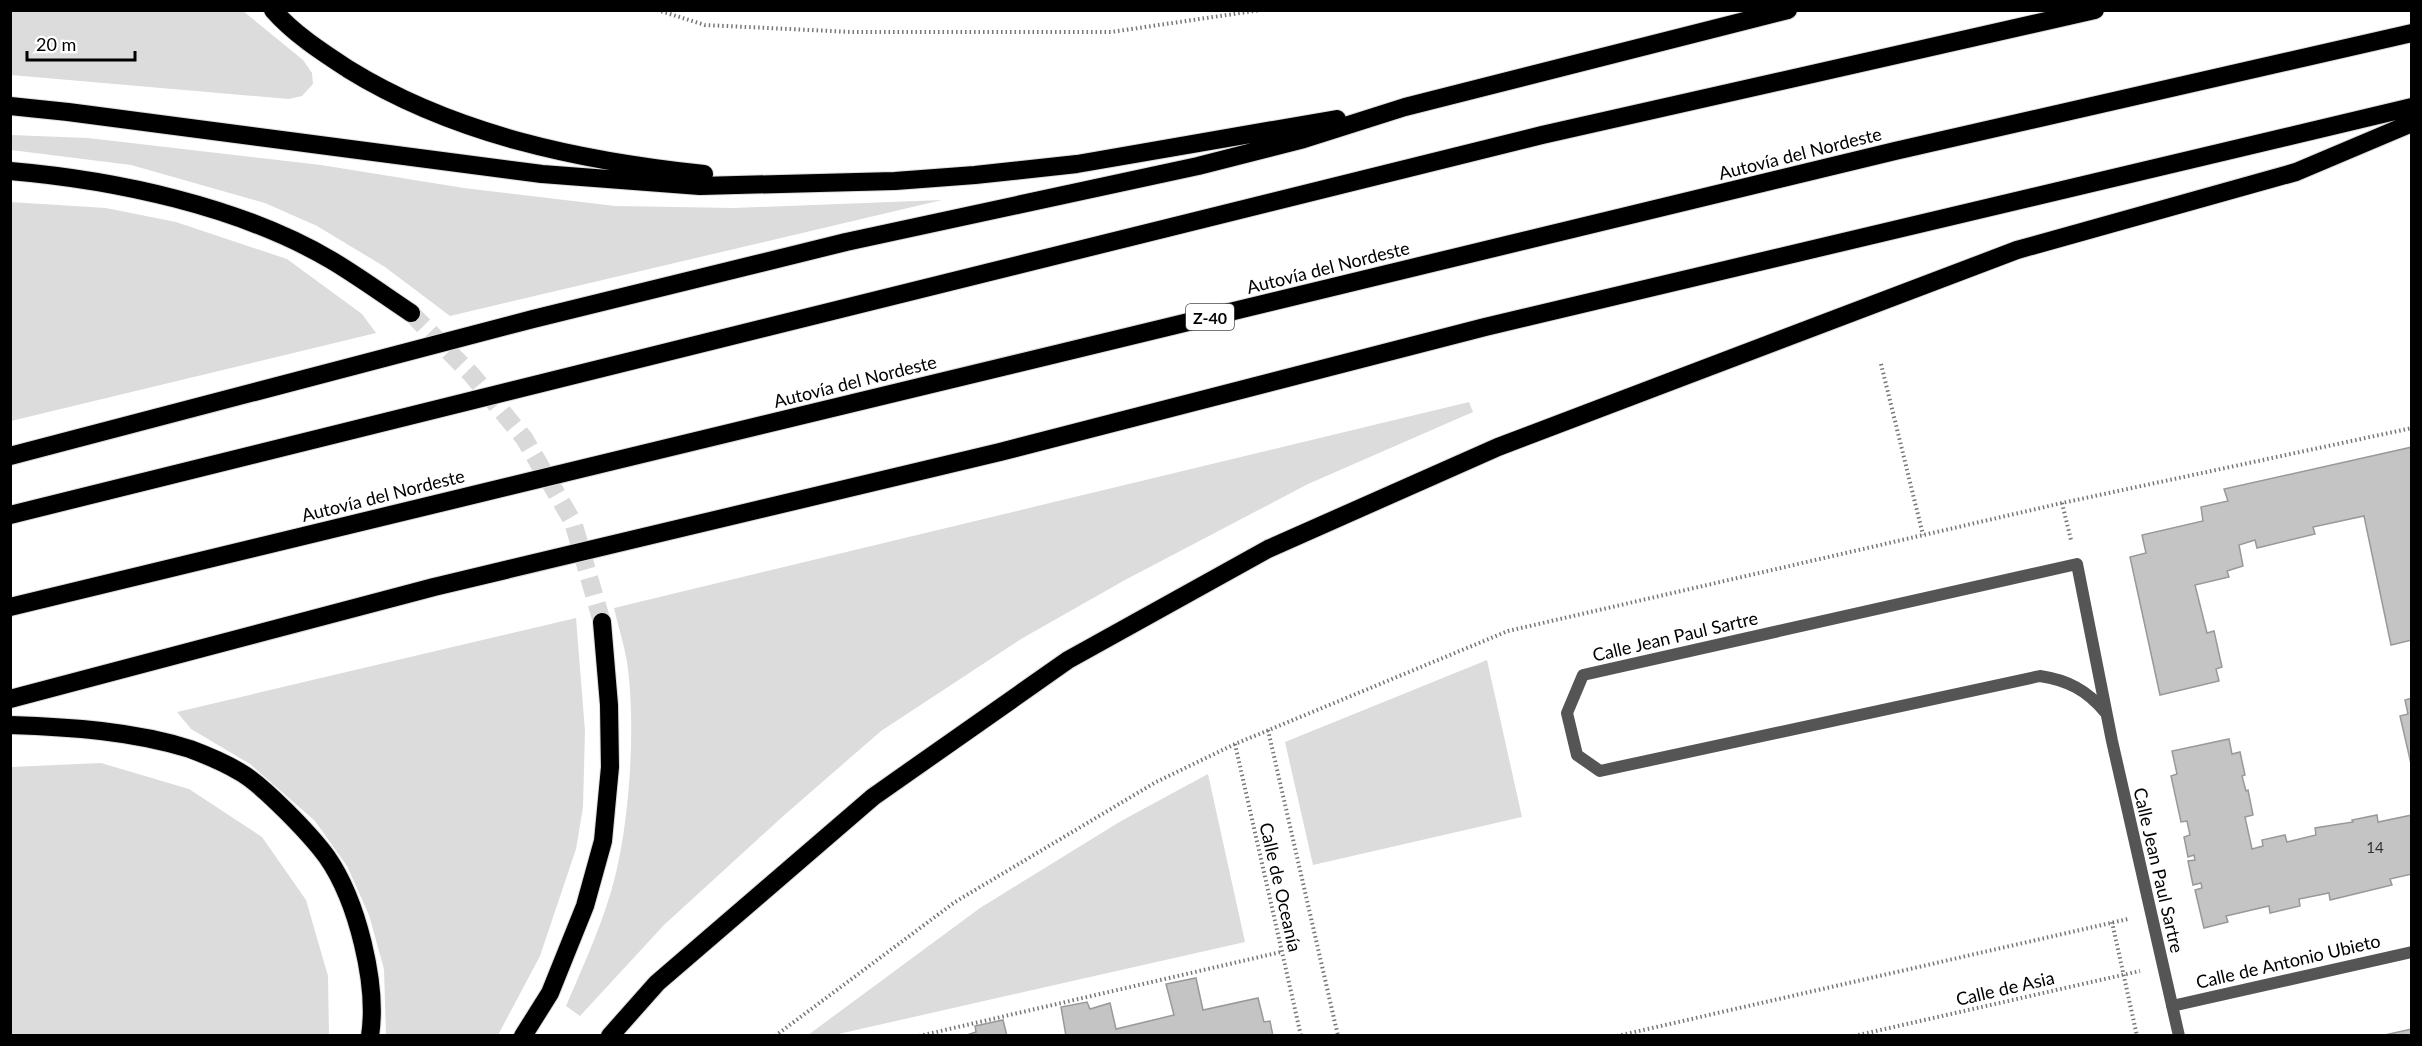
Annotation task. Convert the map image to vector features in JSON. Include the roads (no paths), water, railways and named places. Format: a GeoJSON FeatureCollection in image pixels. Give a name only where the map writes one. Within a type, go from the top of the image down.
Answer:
{"type":"FeatureCollection","features":[{"type":"Feature","properties":{"kind":"highway"},"geometry":{"type":"LineString","coordinates":[[273,10],[319,51],[366,80],[420,107],[488,132],[560,152],[633,166],[792,183]]}},
{"type":"Feature","properties":{"kind":"highway"},"geometry":{"type":"LineString","coordinates":[[10,456],[533,319],[846,242],[1198,166],[1304,139],[1405,107],[1788,10]]}},
{"type":"Feature","properties":{"kind":"highway"},"geometry":{"type":"LineString","coordinates":[[10,515],[1542,135],[2095,10]]}},
{"type":"Feature","properties":{"kind":"highway","name":"Autovía del Nordeste"},"geometry":{"type":"LineString","coordinates":[[10,607],[1895,151],[2412,33]]}},
{"type":"Feature","properties":{"kind":"highway"},"geometry":{"type":"LineString","coordinates":[[10,106],[543,174],[700,186],[907,180],[1077,164],[1405,107]]}},
{"type":"Feature","properties":{"kind":"highway"},"geometry":{"type":"LineString","coordinates":[[10,699],[434,586],[1000,452],[1485,327],[2412,107]]}},
{"type":"Feature","properties":{"kind":"highway"},"geometry":{"type":"LineString","coordinates":[[610,1035],[657,983],[873,797],[1068,660],[1268,549],[1498,447],[2017,250],[2296,172],[2412,123]]}},
{"type":"Feature","properties":{"kind":"highway"},"geometry":{"type":"LineString","coordinates":[[10,171],[69,176],[175,199],[259,226],[330,259],[411,313]]}},
{"type":"Feature","properties":{"kind":"highway"},"geometry":{"type":"LineString","coordinates":[[523,1035],[550,993],[585,906],[603,841],[610,768],[609,705],[602,622]]}},
{"type":"Feature","properties":{"kind":"highway"},"geometry":{"type":"LineString","coordinates":[[10,724],[122,733],[191,750],[242,772],[286,811],[328,858],[350,901],[368,966],[370,1035]]}},
{"type":"Feature","properties":{"kind":"lane","name":"Calle Jean Paul Sartre"},"geometry":{"type":"LineString","coordinates":[[2106,711],[2094,698],[2076,686],[2040,676],[1600,771],[1577,754],[1568,712],[1583,675],[2077,564],[2106,711],[2179,1035]]}},
{"type":"Feature","properties":{"kind":"lane","name":"Calle de Antonio Ubieto"},"geometry":{"type":"LineString","coordinates":[[2172,1006],[2412,952]]}},
{"type":"Feature","properties":{"kind":"tunnel"},"geometry":{"type":"LineString","coordinates":[[411,313],[471,374],[524,438],[573,522],[602,622]]}}]}
